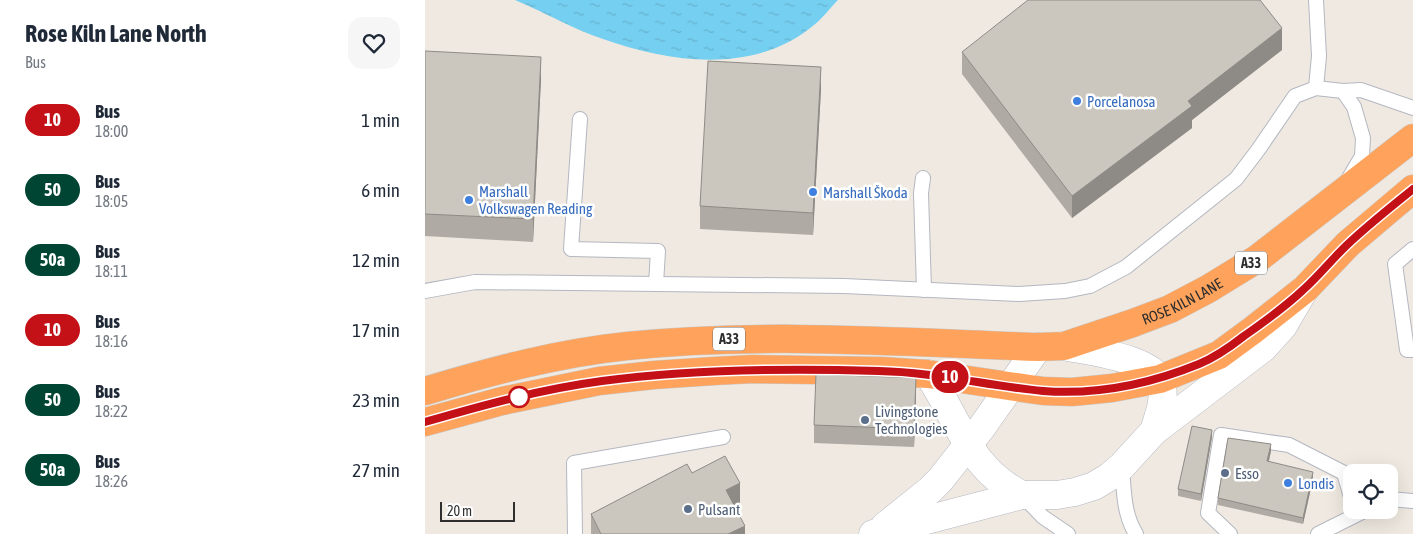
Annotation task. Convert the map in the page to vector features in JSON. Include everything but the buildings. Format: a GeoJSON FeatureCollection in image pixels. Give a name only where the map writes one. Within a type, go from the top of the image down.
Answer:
{"type":"FeatureCollection","features":[{"type":"Feature","properties":{"kind":"highway","name":"ROSE KILN LANE"},"geometry":{"type":"LineString","coordinates":[[1051,346],[1133,323],[1170,309],[1208,289],[1257,259],[1413,138]]}},
{"type":"Feature","properties":{"kind":"highway","name":"A33"},"geometry":{"type":"LineString","coordinates":[[425,422],[502,401],[599,381],[654,375],[753,369],[882,371],[928,374],[1043,391],[1071,392],[1112,388],[1160,379],[1219,355],[1305,289],[1348,244],[1413,189]]}},
{"type":"Feature","properties":{"kind":"highway","name":"A33"},"geometry":{"type":"LineString","coordinates":[[426,390],[511,367],[627,346],[741,338],[860,339],[1051,346]]}},
{"type":"Feature","properties":{"kind":"street"},"geometry":{"type":"LineString","coordinates":[[876,533],[996,504],[1022,495],[1057,495],[1094,486],[1122,466],[1154,432],[1263,348],[1283,326],[1305,289]]}},
{"type":"Feature","properties":{"kind":"street"},"geometry":{"type":"LineString","coordinates":[[876,533],[931,490],[1011,386],[1051,346],[1133,361],[1152,371],[1160,379],[1163,396],[1154,432]]}},
{"type":"Feature","properties":{"kind":"street"},"geometry":{"type":"LineString","coordinates":[[928,374],[941,393],[967,445],[999,482],[1022,495]]}},
{"type":"Feature","properties":{"kind":"lane"},"geometry":{"type":"LineString","coordinates":[[1316,0],[1319,56],[1316,88]]}},
{"type":"Feature","properties":{"kind":"lane"},"geometry":{"type":"LineString","coordinates":[[425,291],[475,282],[843,286],[1019,294],[1065,291],[1094,284],[1126,266],[1236,179],[1295,96],[1316,88],[1343,91],[1361,90],[1413,108]]}},
{"type":"Feature","properties":{"kind":"lane"},"geometry":{"type":"LineString","coordinates":[[1338,196],[1362,156],[1363,138],[1354,107],[1343,91]]}},
{"type":"Feature","properties":{"kind":"lane"},"geometry":{"type":"LineString","coordinates":[[581,119],[571,248],[658,251],[656,284]]}},
{"type":"Feature","properties":{"kind":"lane"},"geometry":{"type":"LineString","coordinates":[[923,178],[921,193],[924,290]]}},
{"type":"Feature","properties":{"kind":"lane"},"geometry":{"type":"LineString","coordinates":[[1413,249],[1395,264],[1407,350],[1413,350]]}},
{"type":"Feature","properties":{"kind":"lane"},"geometry":{"type":"LineString","coordinates":[[1230,534],[1208,513],[1221,435],[1289,445],[1343,472]]}},
{"type":"Feature","properties":{"kind":"lane"},"geometry":{"type":"LineString","coordinates":[[575,534],[574,463],[723,437]]}},
{"type":"Feature","properties":{"kind":"lane"},"geometry":{"type":"LineString","coordinates":[[1122,466],[1125,504],[1128,517],[1136,534]]}},
{"type":"Feature","properties":{"kind":"lane"},"geometry":{"type":"LineString","coordinates":[[1022,495],[1043,517],[1069,534]]}},
{"type":"Feature","properties":{"kind":"lane"},"geometry":{"type":"LineString","coordinates":[[1398,500],[1413,502]]}},
{"type":"Feature","properties":{"kind":"lane"},"geometry":{"type":"LineString","coordinates":[[1318,534],[1346,519]]}},
{"type":"Feature","properties":{"kind":"water"},"geometry":{"type":"Polygon","coordinates":[[[515,0],[838,0],[814,25],[790,41],[765,52],[739,58],[711,60],[656,54],[629,47],[581,30],[515,0]]]}},
{"type":"Feature","properties":{"kind":"bus line","name":"10"},"geometry":{"type":"LineString","coordinates":[[425,422],[502,401],[599,381],[713,371],[753,369],[882,371],[928,374],[1043,391],[1071,392],[1112,388],[1160,379],[1219,355],[1285,306],[1305,289],[1365,228],[1413,189]]}},
{"type":"Feature","properties":{"kind":"place","name":"Porcelanosa"},"geometry":{"type":"Point","coordinates":[1077,101]}},
{"type":"Feature","properties":{"kind":"place","name":"Marshall Škoda"},"geometry":{"type":"Point","coordinates":[813,192]}},
{"type":"Feature","properties":{"kind":"place","name":"Marshall Volkswagen Reading"},"geometry":{"type":"Point","coordinates":[469,200]}},
{"type":"Feature","properties":{"kind":"place","name":"Livingstone Technologies"},"geometry":{"type":"Point","coordinates":[865,420]}},
{"type":"Feature","properties":{"kind":"place","name":"Esso"},"geometry":{"type":"Point","coordinates":[1225,473]}},
{"type":"Feature","properties":{"kind":"place","name":"Londis"},"geometry":{"type":"Point","coordinates":[1288,483]}},
{"type":"Feature","properties":{"kind":"place","name":"Pulsant"},"geometry":{"type":"Point","coordinates":[688,509]}}]}
